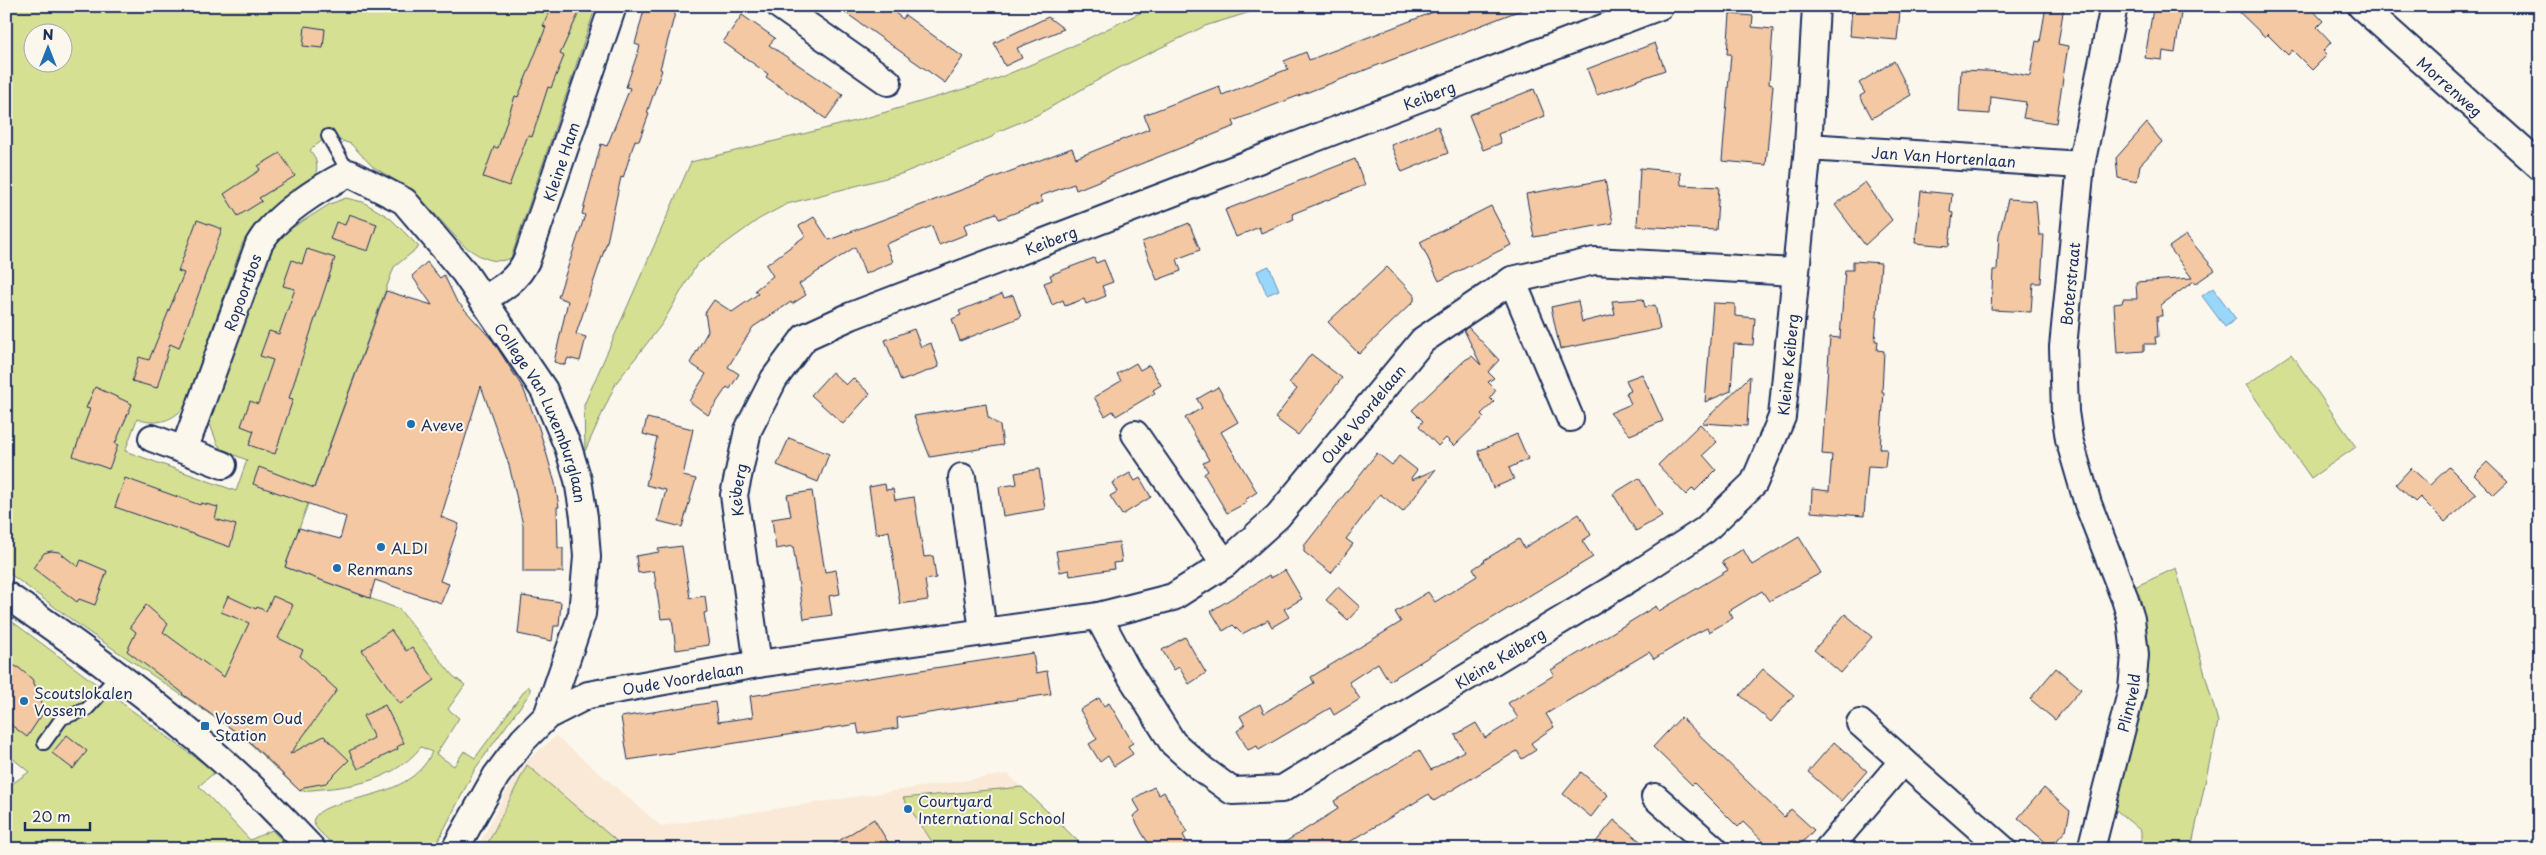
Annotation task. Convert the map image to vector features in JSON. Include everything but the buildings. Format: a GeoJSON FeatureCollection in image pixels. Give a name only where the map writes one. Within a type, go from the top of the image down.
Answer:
{"type":"FeatureCollection","features":[{"type":"Feature","properties":{"kind":"street","name":"Kleine Ham"},"geometry":{"type":"LineString","coordinates":[[483,299],[512,280],[522,270],[527,259],[613,6]]}},
{"type":"Feature","properties":{"kind":"street"},"geometry":{"type":"LineString","coordinates":[[780,6],[888,82]]}},
{"type":"Feature","properties":{"kind":"street","name":"Keiberg"},"geometry":{"type":"LineString","coordinates":[[758,664],[734,495],[748,430],[774,379],[805,338],[851,316],[1629,14],[1660,6]]}},
{"type":"Feature","properties":{"kind":"street"},"geometry":{"type":"LineString","coordinates":[[1795,272],[1808,146],[1816,6]]}},
{"type":"Feature","properties":{"kind":"street","name":"Boterstraat"},"geometry":{"type":"LineString","coordinates":[[2110,556],[2088,504],[2076,467],[2065,412],[2063,347],[2081,165],[2114,6]]}},
{"type":"Feature","properties":{"kind":"street","name":"Morrenweg"},"geometry":{"type":"LineString","coordinates":[[2361,6],[2540,166]]}},
{"type":"Feature","properties":{"kind":"street","name":"Jan Van Hortenlaan"},"geometry":{"type":"LineString","coordinates":[[1808,146],[2081,165]]}},
{"type":"Feature","properties":{"kind":"street","name":"College Van Luxemburglaan"},"geometry":{"type":"LineString","coordinates":[[349,173],[404,201],[464,272],[544,390],[568,447],[578,480],[584,517],[587,557],[582,614],[547,716]]}},
{"type":"Feature","properties":{"kind":"street","name":"Ropoortbos"},"geometry":{"type":"LineString","coordinates":[[184,450],[259,244],[266,232],[328,184],[349,173]]}},
{"type":"Feature","properties":{"kind":"street","name":"Oude Voordelaan"},"geometry":{"type":"LineString","coordinates":[[454,849],[496,776],[523,740],[547,716],[588,695],[758,664],[1098,616],[1173,597],[1225,564],[1278,516],[1423,340],[1512,280],[1594,260],[1795,272]]}},
{"type":"Feature","properties":{"kind":"street","name":"Kleine Keiberg"},"geometry":{"type":"LineString","coordinates":[[1098,616],[1127,670],[1173,743],[1202,769],[1232,790],[1282,789],[1634,576],[1705,530],[1754,483],[1782,417],[1795,272]]}},
{"type":"Feature","properties":{"kind":"street"},"geometry":{"type":"LineString","coordinates":[[1512,280],[1570,418]]}},
{"type":"Feature","properties":{"kind":"street"},"geometry":{"type":"LineString","coordinates":[[1135,434],[1225,564]]}},
{"type":"Feature","properties":{"kind":"street"},"geometry":{"type":"LineString","coordinates":[[152,438],[224,464]]}},
{"type":"Feature","properties":{"kind":"street"},"geometry":{"type":"LineString","coordinates":[[962,476],[983,631]]}},
{"type":"Feature","properties":{"kind":"street","name":"Plintveld"},"geometry":{"type":"LineString","coordinates":[[2091,849],[2134,673],[2134,637],[2131,619],[2110,556]]}},
{"type":"Feature","properties":{"kind":"street"},"geometry":{"type":"LineString","coordinates":[[6,595],[117,676],[248,784],[312,849]]}},
{"type":"Feature","properties":{"kind":"street"},"geometry":{"type":"LineString","coordinates":[[1860,723],[2003,849]]}},
{"type":"Feature","properties":{"kind":"street"},"geometry":{"type":"LineString","coordinates":[[1828,849],[1903,761]]}},
{"type":"Feature","properties":{"kind":"street"},"geometry":{"type":"LineString","coordinates":[[1655,797],[1714,849]]}},
{"type":"Feature","properties":{"kind":"lane"},"geometry":{"type":"LineString","coordinates":[[328,136],[349,173]]}},
{"type":"Feature","properties":{"kind":"lane"},"geometry":{"type":"LineString","coordinates":[[44,743],[62,718],[87,709],[117,676]]}},
{"type":"Feature","properties":{"kind":"shaded area","name":"Courtyard International School"},"geometry":{"type":"Polygon","coordinates":[[[556,736],[661,826],[1008,774],[1081,849],[477,849],[506,792],[528,760],[556,736]]]}},
{"type":"Feature","properties":{"kind":"green space"},"geometry":{"type":"Polygon","coordinates":[[[6,6],[596,6],[511,258],[498,261],[492,260],[468,249],[416,193],[372,166],[351,144],[328,136],[310,150],[316,164],[314,178],[256,222],[243,242],[186,404],[182,410],[171,418],[158,422],[137,419],[125,451],[236,491],[247,460],[222,450],[217,443],[207,416],[259,261],[279,236],[330,204],[346,198],[363,202],[390,218],[419,247],[394,267],[285,567],[399,609],[453,676],[465,685],[448,709],[459,718],[436,754],[454,766],[464,751],[475,758],[528,686],[530,688],[530,693],[475,769],[434,849],[337,849],[318,830],[313,821],[319,812],[332,806],[386,790],[405,782],[421,769],[432,752],[421,747],[409,760],[395,769],[381,777],[366,782],[334,788],[300,791],[242,736],[87,631],[6,571],[6,6]]]}},
{"type":"Feature","properties":{"kind":"green space"},"geometry":{"type":"Polygon","coordinates":[[[1154,6],[1270,6],[1205,26],[1119,68],[1037,115],[997,132],[992,137],[901,174],[787,204],[759,219],[697,264],[662,324],[616,383],[585,451],[584,405],[691,162],[859,120],[994,80],[1058,53],[1154,6]]]}},
{"type":"Feature","properties":{"kind":"green space"},"geometry":{"type":"Polygon","coordinates":[[[2291,354],[2356,447],[2311,478],[2246,385],[2291,354]]]}},
{"type":"Feature","properties":{"kind":"green space"},"geometry":{"type":"Polygon","coordinates":[[[2176,568],[2218,722],[2191,849],[2141,849],[2141,831],[2110,805],[2130,589],[2176,568]]]}},
{"type":"Feature","properties":{"kind":"green space"},"geometry":{"type":"Polygon","coordinates":[[[6,617],[215,772],[199,786],[250,840],[272,830],[290,849],[6,849],[6,788],[29,772],[6,753],[6,617]]]}},
{"type":"Feature","properties":{"kind":"green space"},"geometry":{"type":"Polygon","coordinates":[[[527,765],[626,849],[485,849],[527,765]]]}},
{"type":"Feature","properties":{"kind":"green space"},"geometry":{"type":"Polygon","coordinates":[[[1022,787],[1086,849],[937,849],[903,798],[1022,787]]]}},
{"type":"Feature","properties":{"kind":"water"},"geometry":{"type":"Polygon","coordinates":[[[1269,266],[1279,290],[1267,295],[1257,271],[1269,266]]]}},
{"type":"Feature","properties":{"kind":"water"},"geometry":{"type":"Polygon","coordinates":[[[2213,288],[2236,319],[2225,327],[2202,296],[2213,288]]]}},
{"type":"Feature","properties":{"kind":"place","name":"Aveve"},"geometry":{"type":"Point","coordinates":[411,424]}},
{"type":"Feature","properties":{"kind":"place","name":"ALDI"},"geometry":{"type":"Point","coordinates":[381,547]}},
{"type":"Feature","properties":{"kind":"place","name":"Renmans"},"geometry":{"type":"Point","coordinates":[337,568]}},
{"type":"Feature","properties":{"kind":"place","name":"Scoutslokalen Vossem"},"geometry":{"type":"Point","coordinates":[24,701]}},
{"type":"Feature","properties":{"kind":"place","name":"Vossem Oud Station"},"geometry":{"type":"Point","coordinates":[205,726]}},
{"type":"Feature","properties":{"kind":"place","name":"Courtyard International School"},"geometry":{"type":"Point","coordinates":[908,809]}}]}
